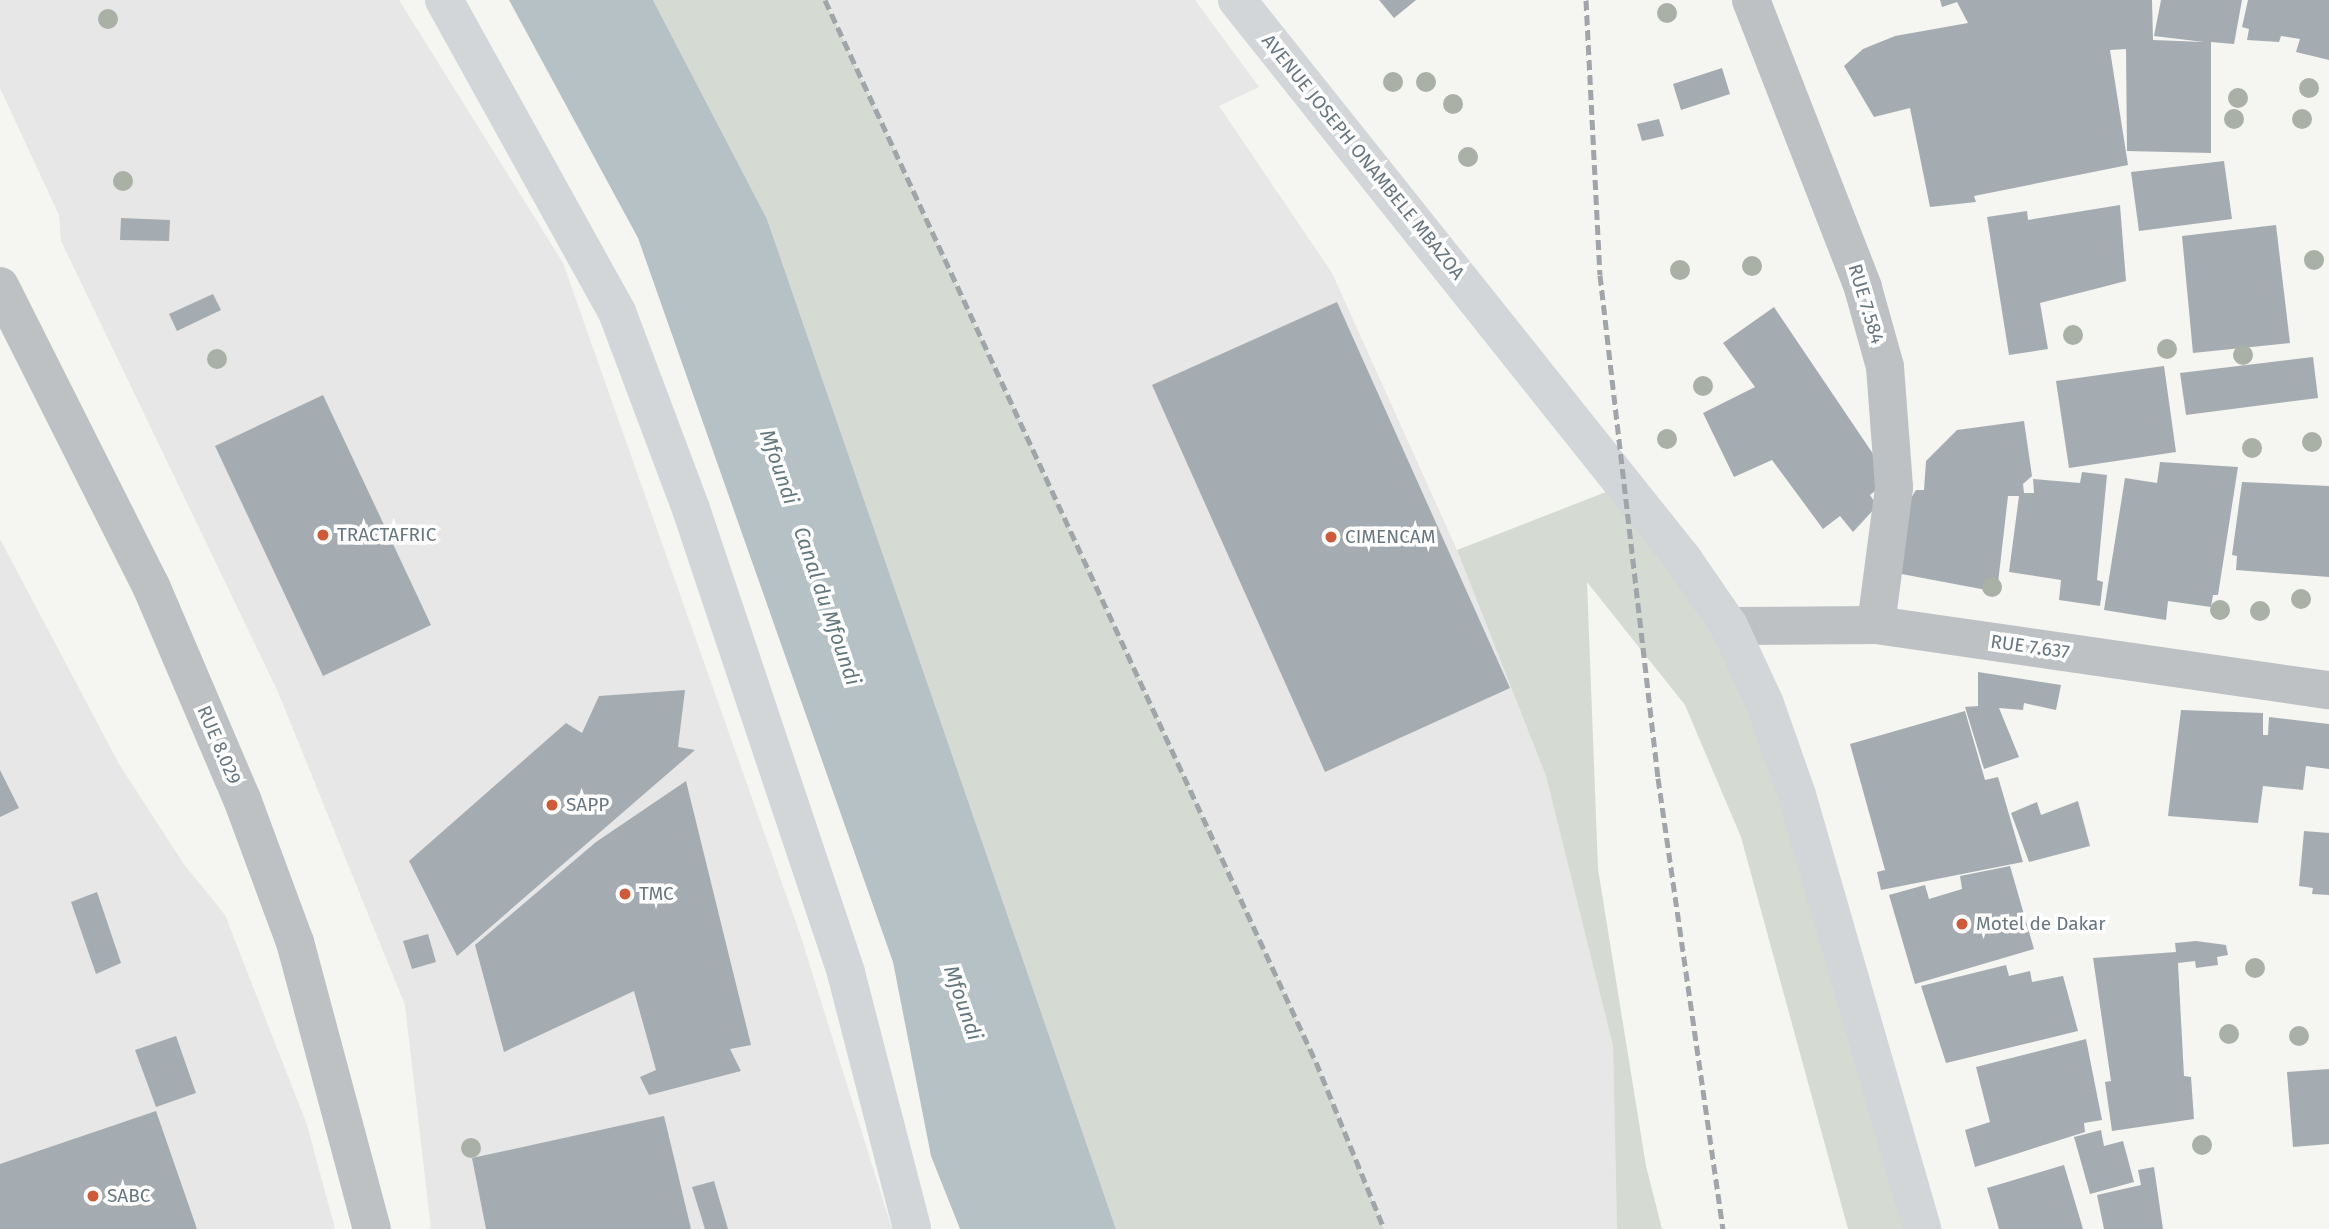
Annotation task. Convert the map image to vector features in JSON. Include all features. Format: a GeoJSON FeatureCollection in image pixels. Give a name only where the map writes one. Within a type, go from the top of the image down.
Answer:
{"type":"FeatureCollection","features":[{"type":"Feature","properties":{"kind":"main road"},"geometry":{"type":"LineString","coordinates":[[444,0],[617,312],[691,509],[846,973],[912,1229]]}},
{"type":"Feature","properties":{"kind":"main road","name":"AVENUE JOSEPH ONAMBELE MBAZOA"},"geometry":{"type":"LineString","coordinates":[[1237,0],[1683,559],[1729,626],[1765,704],[1797,795],[1922,1229]]}},
{"type":"Feature","properties":{"kind":"street","name":"RUE 7.584"},"geometry":{"type":"LineString","coordinates":[[1751,0],[1863,288],[1885,367],[1895,488],[1876,625]]}},
{"type":"Feature","properties":{"kind":"street","name":"RUE 8.029"},"geometry":{"type":"LineString","coordinates":[[0,286],[150,586],[242,799],[295,942],[372,1229]]}},
{"type":"Feature","properties":{"kind":"street","name":"RUE 7.637"},"geometry":{"type":"LineString","coordinates":[[1729,626],[1876,625],[2329,690]]}},
{"type":"Feature","properties":{"kind":"shaded area"},"geometry":{"type":"Polygon","coordinates":[[[0,0],[399,0],[563,263],[801,937],[892,1229],[431,1229],[405,1005],[278,692],[61,241],[59,215],[0,88],[0,0]]]}},
{"type":"Feature","properties":{"kind":"shaded area"},"geometry":{"type":"Polygon","coordinates":[[[653,0],[825,0],[1316,1062],[1384,1229],[1116,1229],[767,219],[653,0]]]}},
{"type":"Feature","properties":{"kind":"shaded area"},"geometry":{"type":"Polygon","coordinates":[[[825,0],[1195,0],[1259,87],[1219,106],[1332,273],[1457,550],[1546,776],[1613,1046],[1617,1229],[1384,1229],[1316,1062],[825,0]]]}},
{"type":"Feature","properties":{"kind":"shaded area"},"geometry":{"type":"Polygon","coordinates":[[[1624,485],[1729,626],[1922,1229],[1848,1229],[1741,837],[1685,705],[1587,582],[1598,869],[1646,1166],[1662,1229],[1617,1229],[1613,1046],[1546,776],[1457,550],[1624,485]]]}},
{"type":"Feature","properties":{"kind":"shaded area"},"geometry":{"type":"Polygon","coordinates":[[[0,539],[119,764],[183,863],[225,915],[307,1125],[335,1229],[0,1229],[0,539]]]}},
{"type":"Feature","properties":{"kind":"water"},"geometry":{"type":"Polygon","coordinates":[[[509,0],[653,0],[767,219],[1116,1229],[960,1229],[931,1156],[893,962],[638,238],[509,0]]]}},
{"type":"Feature","properties":{"kind":"building"},"geometry":{"type":"Polygon","coordinates":[[[1379,0],[1416,0],[1394,18],[1379,0]]]}},
{"type":"Feature","properties":{"kind":"building"},"geometry":{"type":"Polygon","coordinates":[[[1940,0],[2152,0],[2153,40],[2204,42],[2154,36],[2161,0],[2242,0],[2234,44],[2211,42],[2211,153],[2127,151],[2126,49],[2110,50],[2128,165],[1974,196],[1976,202],[1930,207],[1910,108],[1874,117],[1844,66],[1863,49],[1895,36],[1968,23],[1957,2],[1942,7],[1940,0]]]}},
{"type":"Feature","properties":{"kind":"building"},"geometry":{"type":"Polygon","coordinates":[[[2248,0],[2329,0],[2329,60],[2296,52],[2300,39],[2281,36],[2279,42],[2247,40],[2249,29],[2242,27],[2248,0]]]}},
{"type":"Feature","properties":{"kind":"building"},"geometry":{"type":"Polygon","coordinates":[[[1722,68],[1730,94],[1681,110],[1673,84],[1722,68]]]}},
{"type":"Feature","properties":{"kind":"building"},"geometry":{"type":"Polygon","coordinates":[[[1659,119],[1664,136],[1642,141],[1637,124],[1659,119]]]}},
{"type":"Feature","properties":{"kind":"building"},"geometry":{"type":"Polygon","coordinates":[[[2224,161],[2232,219],[2139,231],[2131,172],[2224,161]]]}},
{"type":"Feature","properties":{"kind":"building"},"geometry":{"type":"Polygon","coordinates":[[[2120,205],[2126,281],[2040,303],[2048,349],[2009,355],[1987,217],[2027,211],[2028,220],[2120,205]]]}},
{"type":"Feature","properties":{"kind":"building"},"geometry":{"type":"Polygon","coordinates":[[[121,218],[170,220],[169,241],[120,240],[121,218]]]}},
{"type":"Feature","properties":{"kind":"building"},"geometry":{"type":"Polygon","coordinates":[[[2276,225],[2290,343],[2193,353],[2182,236],[2276,225]]]}},
{"type":"Feature","properties":{"kind":"building"},"geometry":{"type":"Polygon","coordinates":[[[213,294],[221,310],[177,331],[169,314],[213,294]]]}},
{"type":"Feature","properties":{"kind":"building","name":"CIMENCAM"},"geometry":{"type":"Polygon","coordinates":[[[1337,302],[1510,688],[1325,772],[1152,385],[1337,302]]]}},
{"type":"Feature","properties":{"kind":"building"},"geometry":{"type":"Polygon","coordinates":[[[1774,307],[1890,479],[1870,495],[1877,506],[1853,532],[1840,516],[1823,529],[1772,460],[1734,477],[1703,413],[1755,387],[1723,343],[1774,307]]]}},
{"type":"Feature","properties":{"kind":"building"},"geometry":{"type":"Polygon","coordinates":[[[2313,357],[2318,398],[2186,415],[2180,373],[2313,357]]]}},
{"type":"Feature","properties":{"kind":"building"},"geometry":{"type":"Polygon","coordinates":[[[2164,366],[2176,452],[2069,468],[2056,381],[2164,366]]]}},
{"type":"Feature","properties":{"kind":"building","name":"TRACTAFRIC"},"geometry":{"type":"Polygon","coordinates":[[[323,395],[431,625],[323,676],[215,446],[323,395]]]}},
{"type":"Feature","properties":{"kind":"building"},"geometry":{"type":"Polygon","coordinates":[[[2024,421],[2032,476],[2023,484],[2024,493],[2034,493],[2033,479],[2080,483],[2082,472],[2107,475],[2097,580],[2103,582],[2100,606],[2059,600],[2061,580],[2009,572],[2019,496],[2008,496],[1997,592],[1891,572],[1900,516],[1916,490],[1924,490],[1926,461],[1957,430],[2024,421]]]}},
{"type":"Feature","properties":{"kind":"building"},"geometry":{"type":"Polygon","coordinates":[[[2160,462],[2238,467],[2218,595],[2213,595],[2211,607],[2168,601],[2166,620],[2104,610],[2125,478],[2157,483],[2160,462]]]}},
{"type":"Feature","properties":{"kind":"building"},"geometry":{"type":"Polygon","coordinates":[[[2242,482],[2329,486],[2329,577],[2236,570],[2237,556],[2232,555],[2242,482]]]}},
{"type":"Feature","properties":{"kind":"building"},"geometry":{"type":"Polygon","coordinates":[[[1978,672],[2061,685],[2056,710],[2024,703],[2023,710],[1999,708],[2019,757],[1984,769],[1965,707],[1978,706],[1978,672]]]}},
{"type":"Feature","properties":{"kind":"building","name":"SAPP"},"geometry":{"type":"Polygon","coordinates":[[[685,690],[678,747],[695,750],[457,956],[409,861],[566,723],[582,733],[599,696],[685,690]]]}},
{"type":"Feature","properties":{"kind":"building"},"geometry":{"type":"Polygon","coordinates":[[[2181,710],[2263,713],[2263,735],[2268,735],[2269,717],[2329,724],[2329,769],[2306,766],[2303,790],[2263,786],[2258,823],[2168,816],[2181,710]]]}},
{"type":"Feature","properties":{"kind":"building"},"geometry":{"type":"Polygon","coordinates":[[[1965,711],[1985,780],[1998,777],[2023,862],[1881,890],[1877,872],[1885,870],[1850,744],[1965,711]]]}},
{"type":"Feature","properties":{"kind":"building"},"geometry":{"type":"Polygon","coordinates":[[[0,770],[19,808],[0,817],[0,770]]]}},
{"type":"Feature","properties":{"kind":"building","name":"TMC"},"geometry":{"type":"Polygon","coordinates":[[[686,781],[751,1045],[730,1049],[741,1071],[649,1095],[640,1077],[656,1070],[634,991],[504,1052],[475,945],[596,842],[686,781]]]}},
{"type":"Feature","properties":{"kind":"building"},"geometry":{"type":"Polygon","coordinates":[[[2078,801],[2090,846],[2029,862],[2011,813],[2037,802],[2041,815],[2078,801]]]}},
{"type":"Feature","properties":{"kind":"building"},"geometry":{"type":"Polygon","coordinates":[[[2304,831],[2329,833],[2329,895],[2312,894],[2313,888],[2299,886],[2304,831]]]}},
{"type":"Feature","properties":{"kind":"building","name":"Motel de Dakar"},"geometry":{"type":"Polygon","coordinates":[[[2010,866],[2034,949],[1915,984],[1889,895],[1925,885],[1929,899],[1962,889],[1960,876],[2010,866]]]}},
{"type":"Feature","properties":{"kind":"building"},"geometry":{"type":"Polygon","coordinates":[[[97,892],[121,963],[96,974],[71,902],[97,892]]]}},
{"type":"Feature","properties":{"kind":"building"},"geometry":{"type":"Polygon","coordinates":[[[428,934],[436,962],[412,969],[403,941],[428,934]]]}},
{"type":"Feature","properties":{"kind":"building"},"geometry":{"type":"Polygon","coordinates":[[[2196,941],[2226,945],[2228,955],[2217,957],[2218,965],[2196,968],[2195,961],[2178,963],[2184,1076],[2191,1077],[2194,1119],[2112,1131],[2105,1082],[2111,1081],[2093,958],[2176,952],[2175,943],[2196,941]]]}},
{"type":"Feature","properties":{"kind":"building"},"geometry":{"type":"Polygon","coordinates":[[[2006,965],[2009,976],[2030,971],[2032,982],[2063,976],[2078,1031],[1946,1063],[1921,986],[2006,965]]]}},
{"type":"Feature","properties":{"kind":"building"},"geometry":{"type":"Polygon","coordinates":[[[176,1036],[196,1093],[156,1107],[135,1050],[176,1036]]]}},
{"type":"Feature","properties":{"kind":"building"},"geometry":{"type":"Polygon","coordinates":[[[2086,1039],[2102,1120],[2084,1123],[2085,1132],[1975,1167],[1965,1130],[1990,1122],[1976,1067],[2086,1039]]]}},
{"type":"Feature","properties":{"kind":"building"},"geometry":{"type":"Polygon","coordinates":[[[2329,1069],[2329,1144],[2293,1147],[2287,1072],[2329,1069]]]}},
{"type":"Feature","properties":{"kind":"building","name":"SABC"},"geometry":{"type":"Polygon","coordinates":[[[156,1111],[197,1229],[0,1229],[0,1164],[156,1111]]]}},
{"type":"Feature","properties":{"kind":"building"},"geometry":{"type":"Polygon","coordinates":[[[664,1116],[691,1229],[486,1229],[472,1158],[664,1116]]]}},
{"type":"Feature","properties":{"kind":"building"},"geometry":{"type":"Polygon","coordinates":[[[2101,1130],[2104,1146],[2123,1141],[2134,1182],[2090,1194],[2074,1137],[2101,1130]]]}},
{"type":"Feature","properties":{"kind":"building"},"geometry":{"type":"Polygon","coordinates":[[[2064,1165],[2083,1229],[1999,1229],[1987,1188],[2064,1165]]]}},
{"type":"Feature","properties":{"kind":"building"},"geometry":{"type":"Polygon","coordinates":[[[2154,1167],[2163,1229],[2104,1229],[2097,1195],[2141,1185],[2138,1170],[2154,1167]]]}},
{"type":"Feature","properties":{"kind":"building"},"geometry":{"type":"Polygon","coordinates":[[[714,1181],[728,1229],[705,1229],[692,1187],[714,1181]]]}},
{"type":"Feature","properties":{"kind":"railway"},"geometry":{"type":"LineString","coordinates":[[825,0],[1316,1062],[1384,1229]]}},
{"type":"Feature","properties":{"kind":"railway"},"geometry":{"type":"LineString","coordinates":[[1586,0],[1600,275],[1658,778],[1723,1229]]}},
{"type":"Feature","properties":{"kind":"place","name":"TRACTAFRIC"},"geometry":{"type":"Point","coordinates":[323,535]}},
{"type":"Feature","properties":{"kind":"place","name":"CIMENCAM"},"geometry":{"type":"Point","coordinates":[1331,537]}},
{"type":"Feature","properties":{"kind":"place","name":"SAPP"},"geometry":{"type":"Point","coordinates":[552,805]}},
{"type":"Feature","properties":{"kind":"place","name":"TMC"},"geometry":{"type":"Point","coordinates":[625,894]}},
{"type":"Feature","properties":{"kind":"place","name":"Motel de Dakar"},"geometry":{"type":"Point","coordinates":[1962,924]}},
{"type":"Feature","properties":{"kind":"place","name":"SABC"},"geometry":{"type":"Point","coordinates":[93,1196]}},
{"type":"Feature","properties":{"kind":"water label","name":"Mfoundi"},"geometry":{"type":"Point","coordinates":[779,467]}},
{"type":"Feature","properties":{"kind":"water label","name":"Canal du Mfoundi"},"geometry":{"type":"Point","coordinates":[827,606]}},
{"type":"Feature","properties":{"kind":"water label","name":"Mfoundi"},"geometry":{"type":"Point","coordinates":[963,1003]}}]}
